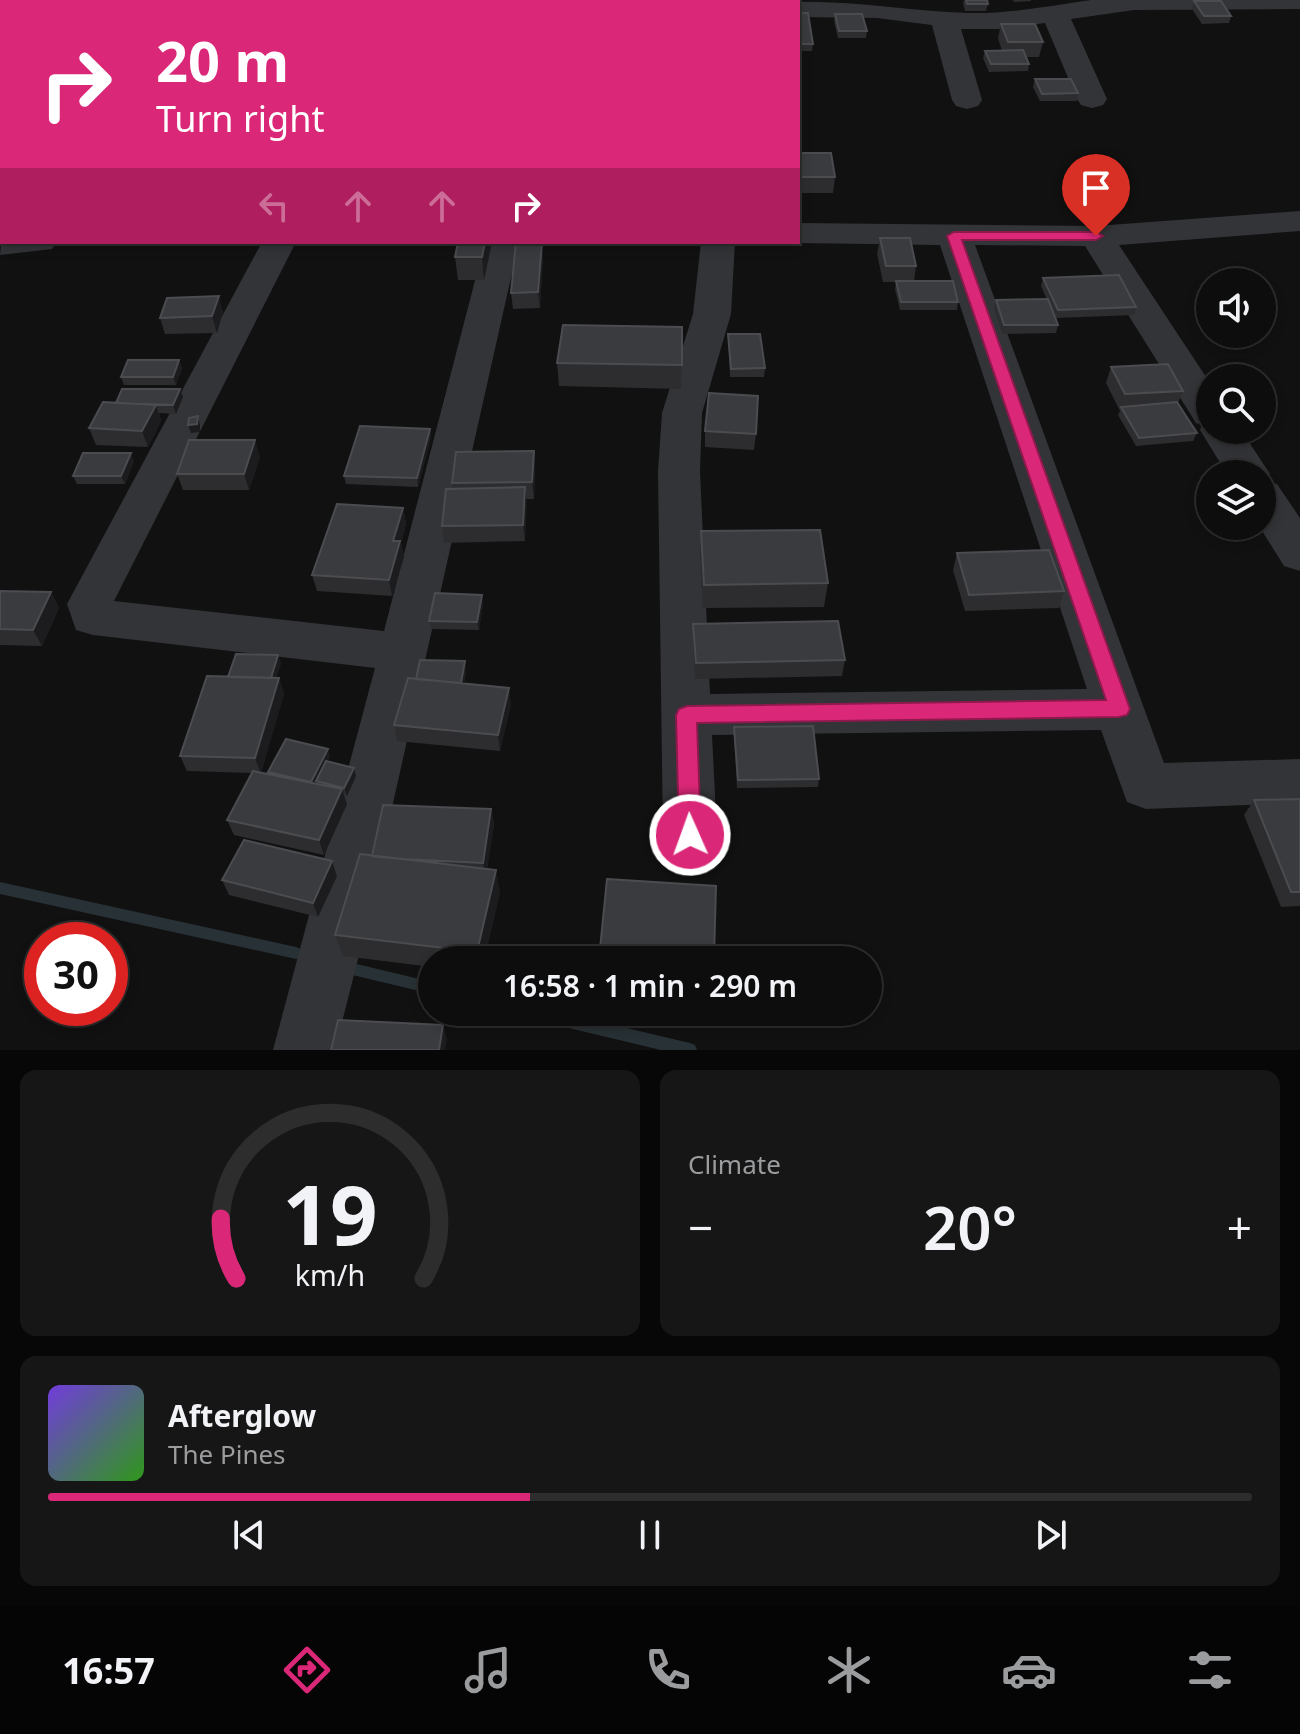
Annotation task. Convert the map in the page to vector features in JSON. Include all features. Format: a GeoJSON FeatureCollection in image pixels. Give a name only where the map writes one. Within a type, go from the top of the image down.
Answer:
{"type":"FeatureCollection","features":[{"type":"Feature","properties":{"kind":"street"},"geometry":{"type":"LineString","coordinates":[[800,9],[877,10],[944,19],[1000,21],[1134,2],[1300,1]]}},
{"type":"Feature","properties":{"kind":"street"},"geometry":{"type":"LineString","coordinates":[[1055,14],[1092,99]]}},
{"type":"Feature","properties":{"kind":"street"},"geometry":{"type":"LineString","coordinates":[[944,19],[967,100]]}},
{"type":"Feature","properties":{"kind":"street"},"geometry":{"type":"LineString","coordinates":[[800,233],[1096,236],[1300,221]]}},
{"type":"Feature","properties":{"kind":"street"},"geometry":{"type":"LineString","coordinates":[[954,236],[1146,786],[1300,781]]}},
{"type":"Feature","properties":{"kind":"street"},"geometry":{"type":"LineString","coordinates":[[1096,236],[1196,392]]}},
{"type":"Feature","properties":{"kind":"street"},"geometry":{"type":"LineString","coordinates":[[278,244],[104,572],[90,604],[93,617],[403,652]]}},
{"type":"Feature","properties":{"kind":"street"},"geometry":{"type":"LineString","coordinates":[[304,1050],[329,959],[502,244]]}},
{"type":"Feature","properties":{"kind":"street"},"geometry":{"type":"LineString","coordinates":[[690,835],[679,471],[682,413],[712,314],[718,244]]}},
{"type":"Feature","properties":{"kind":"street"},"geometry":{"type":"LineString","coordinates":[[1276,517],[1300,554]]}},
{"type":"Feature","properties":{"kind":"street"},"geometry":{"type":"LineString","coordinates":[[687,715],[1119,709]]}},
{"type":"Feature","properties":{"kind":"building"},"geometry":{"type":"Polygon","coordinates":[[[966,0],[987,0],[988,4],[967,4],[966,0]]]}},
{"type":"Feature","properties":{"kind":"building"},"geometry":{"type":"Polygon","coordinates":[[[1194,1],[1221,1],[1231,16],[1204,16],[1194,1]]]}},
{"type":"Feature","properties":{"kind":"building"},"geometry":{"type":"Polygon","coordinates":[[[800,13],[808,13],[813,44],[800,44],[800,13]]]}},
{"type":"Feature","properties":{"kind":"building"},"geometry":{"type":"Polygon","coordinates":[[[835,14],[862,14],[867,31],[839,31],[835,14]]]}},
{"type":"Feature","properties":{"kind":"building"},"geometry":{"type":"Polygon","coordinates":[[[1001,24],[1035,24],[1043,42],[1008,42],[1001,24]]]}},
{"type":"Feature","properties":{"kind":"building"},"geometry":{"type":"Polygon","coordinates":[[[1023,50],[1029,64],[991,64],[985,51],[1023,50]]]}},
{"type":"Feature","properties":{"kind":"building"},"geometry":{"type":"Polygon","coordinates":[[[1035,79],[1071,79],[1078,93],[1042,94],[1035,79]]]}},
{"type":"Feature","properties":{"kind":"building"},"geometry":{"type":"Polygon","coordinates":[[[800,153],[831,153],[835,177],[800,177],[800,153]]]}},
{"type":"Feature","properties":{"kind":"building"},"geometry":{"type":"Polygon","coordinates":[[[880,238],[910,238],[916,266],[886,266],[880,238]]]}},
{"type":"Feature","properties":{"kind":"building"},"geometry":{"type":"Polygon","coordinates":[[[458,244],[485,244],[482,257],[455,257],[458,244]]]}},
{"type":"Feature","properties":{"kind":"building"},"geometry":{"type":"Polygon","coordinates":[[[516,244],[542,244],[538,292],[511,293],[516,244]]]}},
{"type":"Feature","properties":{"kind":"building"},"geometry":{"type":"Polygon","coordinates":[[[1119,275],[1136,307],[1058,310],[1043,278],[1119,275]]]}},
{"type":"Feature","properties":{"kind":"building"},"geometry":{"type":"Polygon","coordinates":[[[896,281],[953,281],[958,302],[901,302],[896,281]]]}},
{"type":"Feature","properties":{"kind":"building"},"geometry":{"type":"Polygon","coordinates":[[[219,296],[212,316],[160,318],[167,298],[219,296]]]}},
{"type":"Feature","properties":{"kind":"building"},"geometry":{"type":"Polygon","coordinates":[[[1048,299],[1058,325],[1004,325],[996,300],[1048,299]]]}},
{"type":"Feature","properties":{"kind":"building"},"geometry":{"type":"Polygon","coordinates":[[[563,325],[682,327],[682,365],[557,363],[563,325]]]}},
{"type":"Feature","properties":{"kind":"building"},"geometry":{"type":"Polygon","coordinates":[[[728,334],[760,334],[765,368],[731,369],[728,334]]]}},
{"type":"Feature","properties":{"kind":"building"},"geometry":{"type":"Polygon","coordinates":[[[128,360],[179,360],[173,377],[121,377],[128,360]]]}},
{"type":"Feature","properties":{"kind":"building"},"geometry":{"type":"Polygon","coordinates":[[[1168,364],[1183,391],[1125,394],[1111,367],[1168,364]]]}},
{"type":"Feature","properties":{"kind":"building"},"geometry":{"type":"Polygon","coordinates":[[[122,389],[180,389],[173,405],[116,403],[122,389]]]}},
{"type":"Feature","properties":{"kind":"building"},"geometry":{"type":"Polygon","coordinates":[[[709,393],[758,396],[756,434],[705,431],[709,393]]]}},
{"type":"Feature","properties":{"kind":"building"},"geometry":{"type":"Polygon","coordinates":[[[103,402],[156,405],[142,431],[89,428],[103,402]]]}},
{"type":"Feature","properties":{"kind":"building"},"geometry":{"type":"Polygon","coordinates":[[[1177,402],[1196,433],[1139,438],[1121,407],[1177,402]]]}},
{"type":"Feature","properties":{"kind":"building"},"geometry":{"type":"Polygon","coordinates":[[[198,416],[197,424],[188,425],[189,418],[198,416]]]}},
{"type":"Feature","properties":{"kind":"building"},"geometry":{"type":"Polygon","coordinates":[[[360,426],[430,429],[417,478],[344,476],[360,426]]]}},
{"type":"Feature","properties":{"kind":"building"},"geometry":{"type":"Polygon","coordinates":[[[189,440],[255,440],[244,474],[177,474],[189,440]]]}},
{"type":"Feature","properties":{"kind":"building"},"geometry":{"type":"Polygon","coordinates":[[[534,451],[532,482],[452,483],[456,452],[534,451]]]}},
{"type":"Feature","properties":{"kind":"building"},"geometry":{"type":"Polygon","coordinates":[[[83,453],[131,453],[121,476],[73,476],[83,453]]]}},
{"type":"Feature","properties":{"kind":"building"},"geometry":{"type":"Polygon","coordinates":[[[525,487],[523,525],[442,526],[446,489],[525,487]]]}},
{"type":"Feature","properties":{"kind":"building"},"geometry":{"type":"Polygon","coordinates":[[[337,504],[403,508],[393,541],[400,541],[389,580],[312,575],[337,504]]]}},
{"type":"Feature","properties":{"kind":"building"},"geometry":{"type":"Polygon","coordinates":[[[820,530],[828,583],[704,585],[701,531],[820,530]]]}},
{"type":"Feature","properties":{"kind":"building"},"geometry":{"type":"Polygon","coordinates":[[[1049,550],[1064,591],[969,595],[957,553],[1049,550]]]}},
{"type":"Feature","properties":{"kind":"building"},"geometry":{"type":"Polygon","coordinates":[[[0,591],[51,592],[33,630],[0,629],[0,591]]]}},
{"type":"Feature","properties":{"kind":"building"},"geometry":{"type":"Polygon","coordinates":[[[435,593],[482,595],[477,622],[429,621],[435,593]]]}},
{"type":"Feature","properties":{"kind":"building"},"geometry":{"type":"Polygon","coordinates":[[[838,621],[845,660],[696,663],[693,624],[838,621]]]}},
{"type":"Feature","properties":{"kind":"building"},"geometry":{"type":"Polygon","coordinates":[[[236,654],[278,655],[271,678],[228,677],[236,654]]]}},
{"type":"Feature","properties":{"kind":"building"},"geometry":{"type":"Polygon","coordinates":[[[420,660],[465,661],[461,683],[416,679],[420,660]]]}},
{"type":"Feature","properties":{"kind":"building"},"geometry":{"type":"Polygon","coordinates":[[[207,676],[279,678],[255,758],[180,756],[207,676]]]}},
{"type":"Feature","properties":{"kind":"building"},"geometry":{"type":"Polygon","coordinates":[[[408,678],[509,688],[498,735],[394,725],[408,678]]]}},
{"type":"Feature","properties":{"kind":"building"},"geometry":{"type":"Polygon","coordinates":[[[813,726],[819,779],[738,780],[734,727],[813,726]]]}},
{"type":"Feature","properties":{"kind":"building"},"geometry":{"type":"Polygon","coordinates":[[[286,739],[328,749],[311,782],[268,772],[286,739]]]}},
{"type":"Feature","properties":{"kind":"building"},"geometry":{"type":"Polygon","coordinates":[[[326,761],[354,768],[344,788],[316,781],[326,761]]]}},
{"type":"Feature","properties":{"kind":"building"},"geometry":{"type":"Polygon","coordinates":[[[253,771],[342,789],[319,840],[227,820],[253,771]]]}},
{"type":"Feature","properties":{"kind":"building"},"geometry":{"type":"Polygon","coordinates":[[[1300,799],[1300,892],[1291,892],[1254,800],[1300,799]]]}},
{"type":"Feature","properties":{"kind":"building"},"geometry":{"type":"Polygon","coordinates":[[[383,805],[491,809],[483,863],[372,856],[383,805]]]}},
{"type":"Feature","properties":{"kind":"building"},"geometry":{"type":"Polygon","coordinates":[[[244,840],[332,861],[313,903],[222,880],[244,840]]]}},
{"type":"Feature","properties":{"kind":"building"},"geometry":{"type":"Polygon","coordinates":[[[360,854],[496,870],[478,946],[427,946],[335,935],[360,854]]]}},
{"type":"Feature","properties":{"kind":"building"},"geometry":{"type":"Polygon","coordinates":[[[607,879],[716,886],[714,946],[600,946],[607,879]]]}},
{"type":"Feature","properties":{"kind":"building"},"geometry":{"type":"Polygon","coordinates":[[[338,1020],[443,1026],[439,1050],[331,1050],[338,1020]]]}},
{"type":"Feature","properties":{"kind":"waterway"},"geometry":{"type":"LineString","coordinates":[[0,888],[296,953]]}},
{"type":"Feature","properties":{"kind":"waterway"},"geometry":{"type":"LineString","coordinates":[[344,967],[418,985]]}},
{"type":"Feature","properties":{"kind":"waterway"},"geometry":{"type":"LineString","coordinates":[[590,1026],[690,1050]]}},
{"type":"Feature","properties":{"kind":"route"},"geometry":{"type":"LineString","coordinates":[[690,835],[687,715],[1119,709],[954,236],[1096,236]]}}]}
